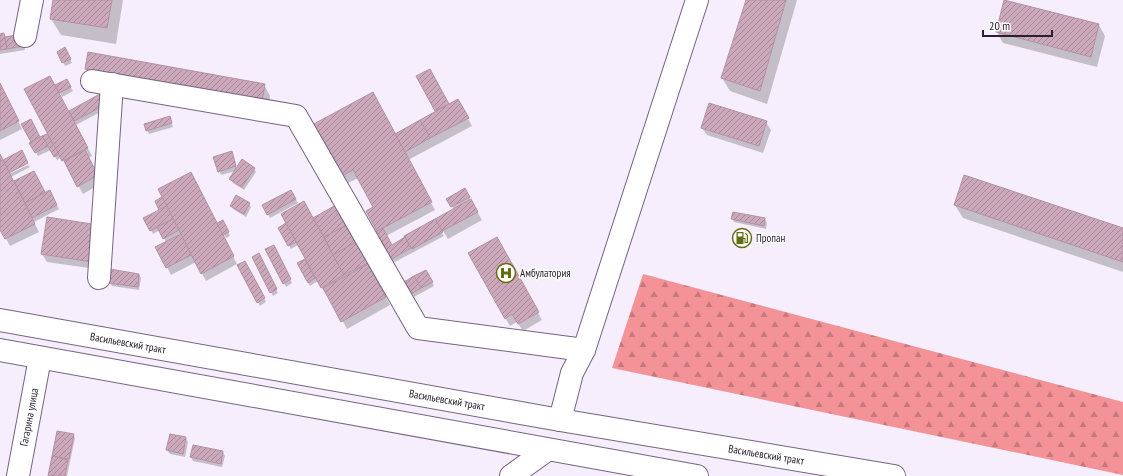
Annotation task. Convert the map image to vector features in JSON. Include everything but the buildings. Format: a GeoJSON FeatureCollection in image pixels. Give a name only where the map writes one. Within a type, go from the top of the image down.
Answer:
{"type":"FeatureCollection","features":[{"type":"Feature","properties":{"kind":"main road"},"geometry":{"type":"LineString","coordinates":[[25,36],[32,0]]}},
{"type":"Feature","properties":{"kind":"main road"},"geometry":{"type":"LineString","coordinates":[[560,420],[572,373],[584,350],[697,0]]}},
{"type":"Feature","properties":{"kind":"main road"},"geometry":{"type":"LineString","coordinates":[[99,278],[102,83],[296,116],[418,328],[584,350]]}},
{"type":"Feature","properties":{"kind":"main road","name":"Васильевский тракт"},"geometry":{"type":"LineString","coordinates":[[0,320],[560,420],[894,476]]}},
{"type":"Feature","properties":{"kind":"main road"},"geometry":{"type":"LineString","coordinates":[[0,350],[671,474],[697,476]]}},
{"type":"Feature","properties":{"kind":"main road","name":"Гагарина улица"},"geometry":{"type":"LineString","coordinates":[[18,476],[40,358]]}},
{"type":"Feature","properties":{"kind":"main road"},"geometry":{"type":"LineString","coordinates":[[511,476],[547,450]]}},
{"type":"Feature","properties":{"kind":"green space"},"geometry":{"type":"Polygon","coordinates":[[[643,274],[1123,402],[1123,475],[612,368],[643,274]]]}},
{"type":"Feature","properties":{"kind":"place","name":"Пропан"},"geometry":{"type":"Point","coordinates":[742,238]}},
{"type":"Feature","properties":{"kind":"place","name":"Амбулатория"},"geometry":{"type":"Point","coordinates":[506,273]}}]}
